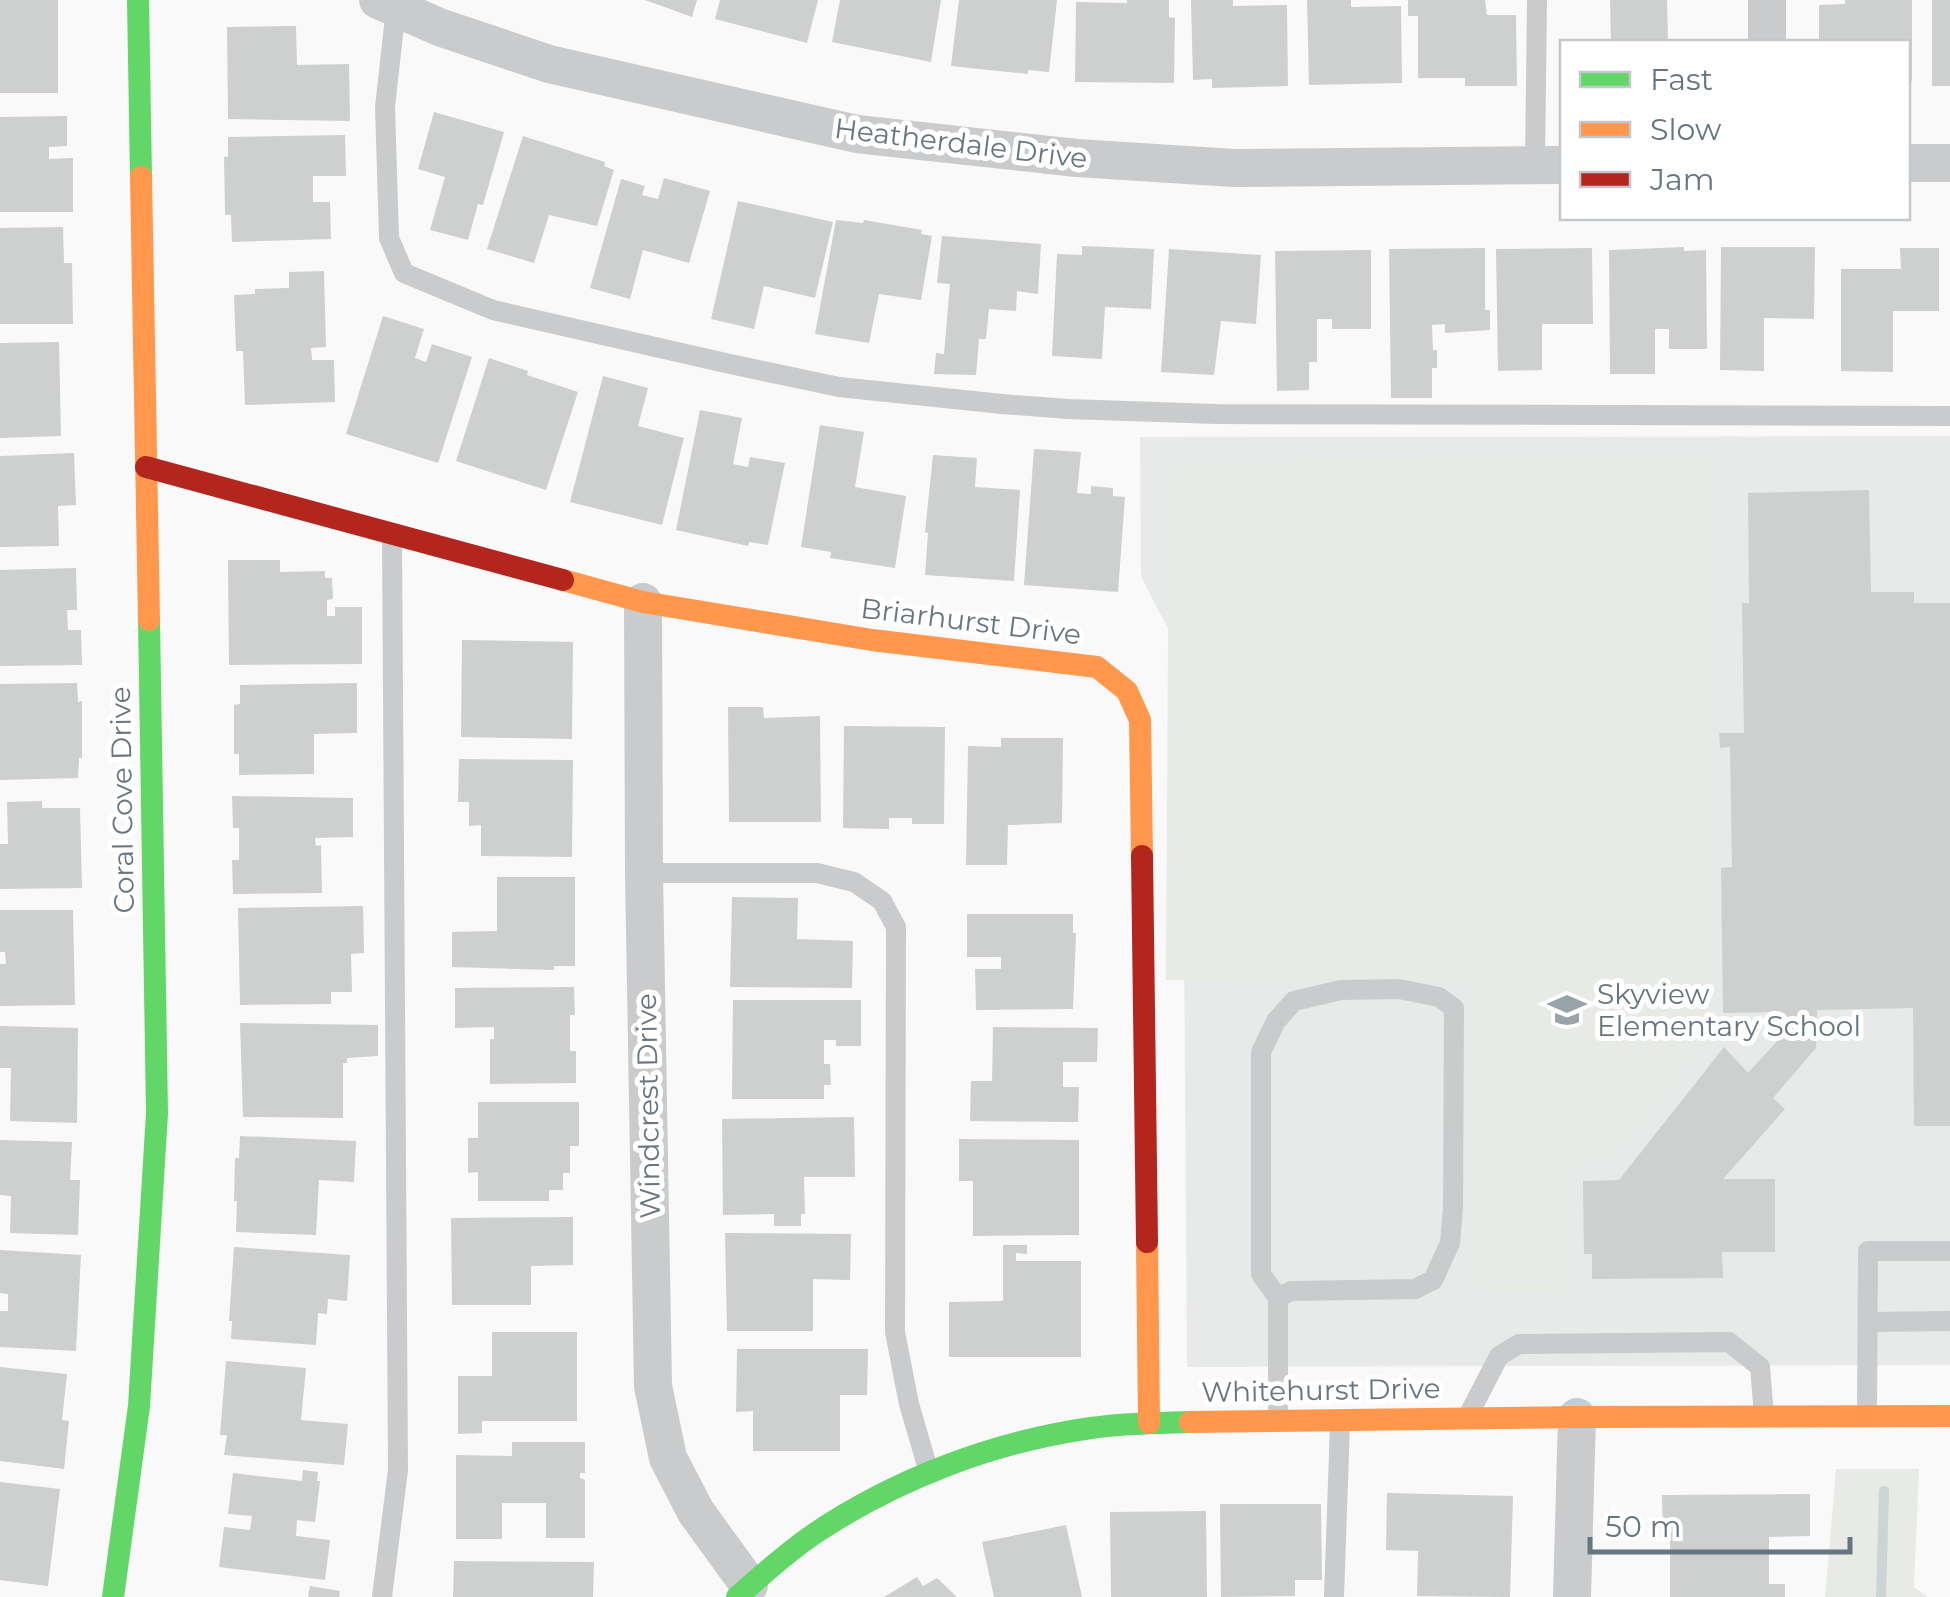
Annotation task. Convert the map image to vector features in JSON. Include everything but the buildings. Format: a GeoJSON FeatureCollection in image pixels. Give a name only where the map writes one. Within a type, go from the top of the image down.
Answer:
{"type":"FeatureCollection","features":[{"type":"Feature","properties":{"kind":"street","name":"Coral Cove Drive"},"geometry":{"type":"LineString","coordinates":[[112,1597],[139,1406],[158,1113],[138,0]]}},
{"type":"Feature","properties":{"kind":"street"},"geometry":{"type":"LineString","coordinates":[[1767,0],[1767,40]]}},
{"type":"Feature","properties":{"kind":"street","name":"Heatherdale Drive"},"geometry":{"type":"LineString","coordinates":[[387,4],[549,64],[857,134],[1077,158],[1234,168],[1549,165]]}},
{"type":"Feature","properties":{"kind":"street"},"geometry":{"type":"LineString","coordinates":[[1910,163],[1950,162]]}},
{"type":"Feature","properties":{"kind":"street","name":"Briarhurst Drive"},"geometry":{"type":"LineString","coordinates":[[146,466],[643,602],[872,640],[1098,667],[1127,691],[1140,720],[1149,1423]]}},
{"type":"Feature","properties":{"kind":"street","name":"Windcrest Drive"},"geometry":{"type":"LineString","coordinates":[[643,602],[652,1386],[668,1458],[743,1591]]}},
{"type":"Feature","properties":{"kind":"street","name":"Whitehurst Drive"},"geometry":{"type":"LineString","coordinates":[[743,1591],[804,1542],[872,1499],[929,1471],[1010,1445],[1074,1431],[1149,1423],[1950,1416]]}},
{"type":"Feature","properties":{"kind":"street"},"geometry":{"type":"LineString","coordinates":[[1572,1597],[1577,1417]]}},
{"type":"Feature","properties":{"kind":"lane"},"geometry":{"type":"LineString","coordinates":[[1537,0],[1549,165]]}},
{"type":"Feature","properties":{"kind":"lane"},"geometry":{"type":"LineString","coordinates":[[387,4],[384,108],[389,238],[404,273],[493,310],[839,387],[1068,409],[1216,414],[1950,416]]}},
{"type":"Feature","properties":{"kind":"lane"},"geometry":{"type":"LineString","coordinates":[[382,1597],[398,1470],[392,532]]}},
{"type":"Feature","properties":{"kind":"lane"},"geometry":{"type":"LineString","coordinates":[[644,873],[817,873],[854,882],[882,900],[896,927],[896,1332],[909,1404],[929,1471]]}},
{"type":"Feature","properties":{"kind":"lane"},"geometry":{"type":"LineString","coordinates":[[1278,1298],[1290,1291],[1415,1289],[1433,1280],[1450,1244],[1453,1208],[1454,1008],[1439,996],[1399,989],[1341,990],[1294,1002],[1276,1021],[1261,1052],[1261,1274],[1278,1298],[1278,1422]]}},
{"type":"Feature","properties":{"kind":"lane"},"geometry":{"type":"LineString","coordinates":[[1867,1416],[1868,1251],[1950,1251]]}},
{"type":"Feature","properties":{"kind":"lane"},"geometry":{"type":"LineString","coordinates":[[1868,1322],[1950,1321]]}},
{"type":"Feature","properties":{"kind":"lane"},"geometry":{"type":"LineString","coordinates":[[1466,1418],[1499,1356],[1519,1344],[1710,1342],[1729,1342],[1760,1367],[1764,1416]]}},
{"type":"Feature","properties":{"kind":"lane"},"geometry":{"type":"LineString","coordinates":[[1334,1597],[1340,1420]]}},
{"type":"Feature","properties":{"kind":"shaded area","name":"Skyview Elementary School"},"geometry":{"type":"Polygon","coordinates":[[[1950,436],[1950,1365],[1187,1367],[1182,655],[1141,577],[1140,437],[1950,436]]]}},
{"type":"Feature","properties":{"kind":"shaded area"},"geometry":{"type":"Polygon","coordinates":[[[1716,456],[1711,1038],[1610,1160],[1570,1167],[1569,1293],[1473,1291],[1475,984],[1166,980],[1169,462],[1716,456]]]}},
{"type":"Feature","properties":{"kind":"shaded area"},"geometry":{"type":"Polygon","coordinates":[[[1836,1469],[1919,1469],[1914,1587],[1928,1597],[1825,1597],[1836,1469]]]}},
{"type":"Feature","properties":{"kind":"waterway"},"geometry":{"type":"LineString","coordinates":[[1881,1597],[1884,1491]]}},
{"type":"Feature","properties":{"kind":"traffic: fast"},"geometry":{"type":"LineString","coordinates":[[138,0],[141,177]]}},
{"type":"Feature","properties":{"kind":"traffic: fast"},"geometry":{"type":"LineString","coordinates":[[113,1597],[139,1406],[157,1113],[149,620]]}},
{"type":"Feature","properties":{"kind":"traffic: fast"},"geometry":{"type":"LineString","coordinates":[[737,1597],[794,1549],[845,1514],[946,1466],[1054,1434],[1115,1425],[1190,1422]]}},
{"type":"Feature","properties":{"kind":"traffic: slow"},"geometry":{"type":"LineString","coordinates":[[141,177],[149,620]]}},
{"type":"Feature","properties":{"kind":"traffic: slow"},"geometry":{"type":"LineString","coordinates":[[563,580],[643,602],[872,640],[1097,667],[1127,691],[1140,720],[1142,856]]}},
{"type":"Feature","properties":{"kind":"traffic: slow"},"geometry":{"type":"LineString","coordinates":[[1147,1242],[1149,1423]]}},
{"type":"Feature","properties":{"kind":"traffic: slow"},"geometry":{"type":"LineString","coordinates":[[1190,1422],[1950,1416]]}},
{"type":"Feature","properties":{"kind":"traffic: jam"},"geometry":{"type":"LineString","coordinates":[[146,467],[563,580]]}},
{"type":"Feature","properties":{"kind":"traffic: jam"},"geometry":{"type":"LineString","coordinates":[[1142,856],[1147,1242]]}},
{"type":"Feature","properties":{"kind":"place","name":"Skyview Elementary School"},"geometry":{"type":"Point","coordinates":[1567,1010]}}]}
